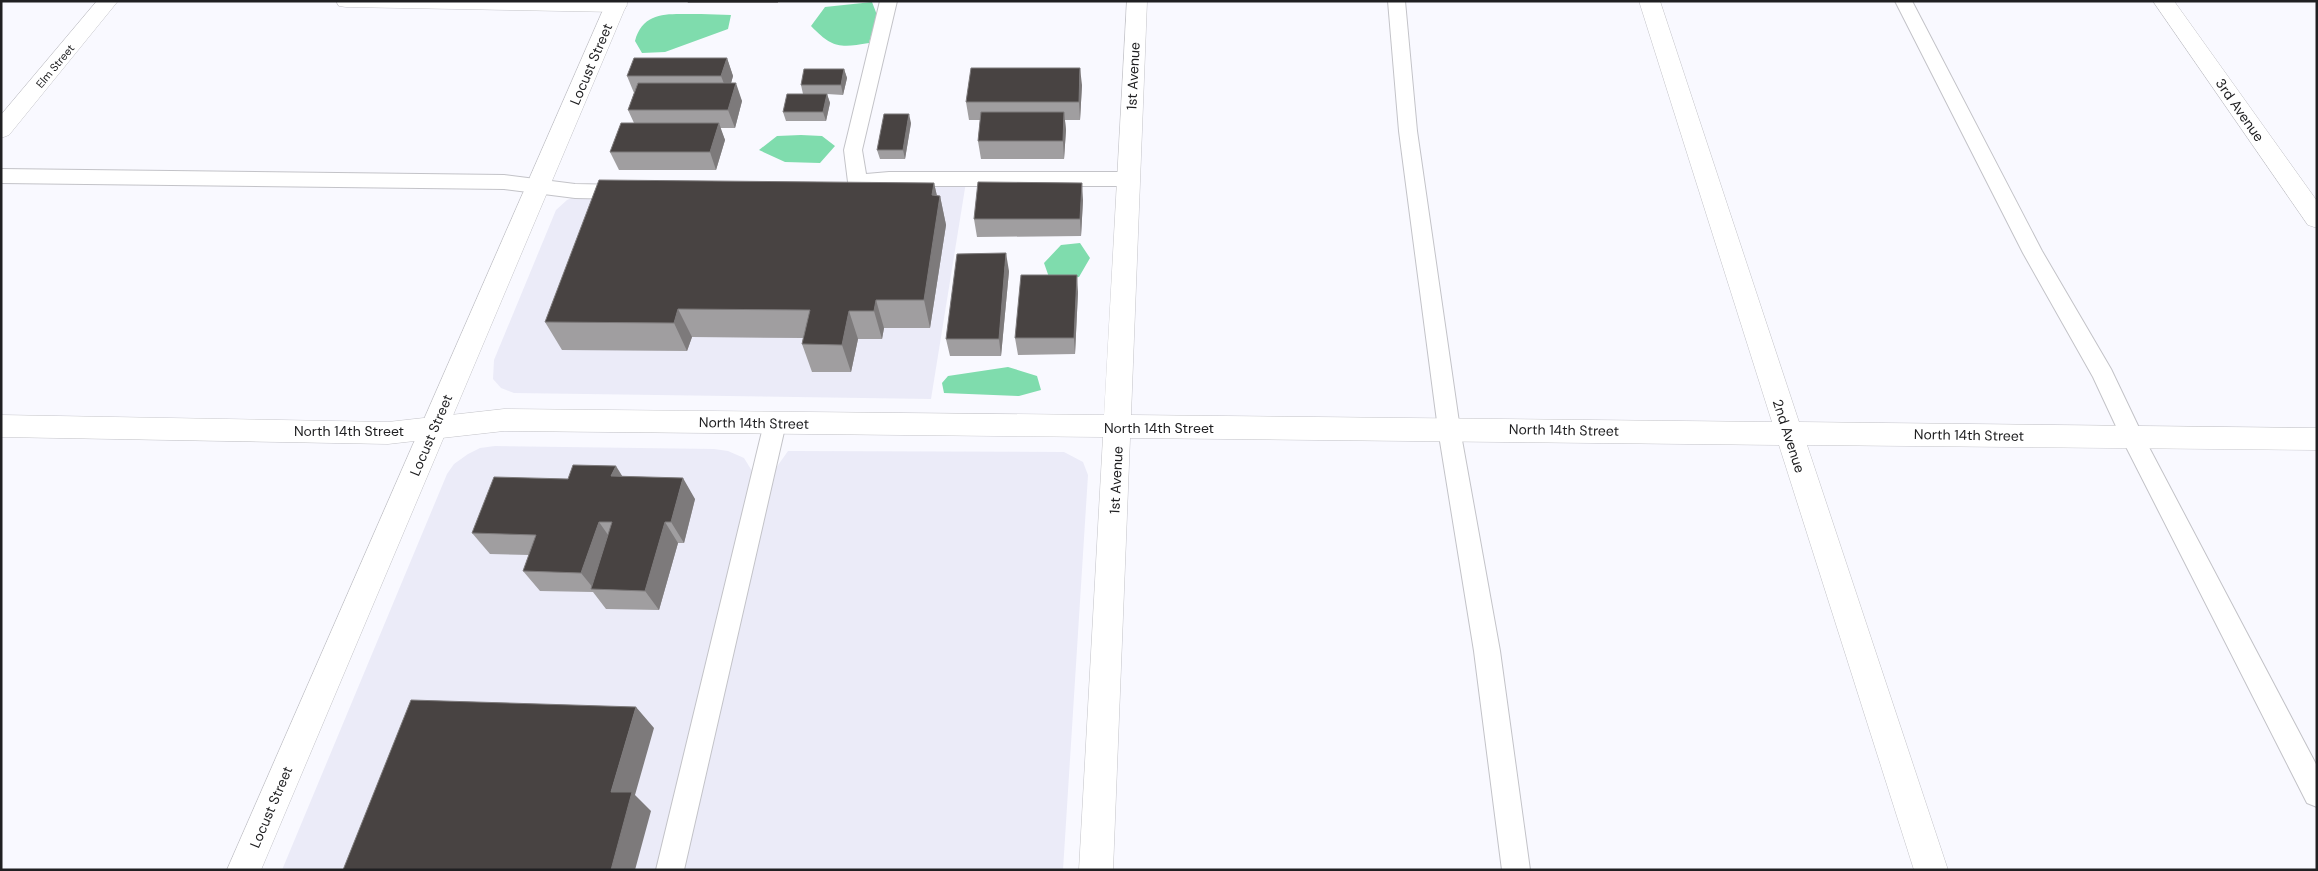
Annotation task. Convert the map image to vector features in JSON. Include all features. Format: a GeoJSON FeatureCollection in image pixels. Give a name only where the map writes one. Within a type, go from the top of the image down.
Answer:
{"type":"FeatureCollection","features":[{"type":"Feature","properties":{"kind":"street","name":"Elm Street"},"geometry":{"type":"LineString","coordinates":[[1,130],[108,1]]}},
{"type":"Feature","properties":{"kind":"street"},"geometry":{"type":"LineString","coordinates":[[346,1],[618,3]]}},
{"type":"Feature","properties":{"kind":"street","name":"1st Avenue"},"geometry":{"type":"LineString","coordinates":[[1096,870],[1137,1]]}},
{"type":"Feature","properties":{"kind":"street","name":"2nd Avenue"},"geometry":{"type":"LineString","coordinates":[[1648,1],[1931,870]]}},
{"type":"Feature","properties":{"kind":"street","name":"3rd Avenue"},"geometry":{"type":"LineString","coordinates":[[2163,1],[2317,219]]}},
{"type":"Feature","properties":{"kind":"street","name":"Locust Street"},"geometry":{"type":"LineString","coordinates":[[244,870],[618,3]]}},
{"type":"Feature","properties":{"kind":"street","name":"North 14th Street"},"geometry":{"type":"LineString","coordinates":[[1,426],[388,433],[433,430],[504,420],[2317,439]]}},
{"type":"Feature","properties":{"kind":"lane"},"geometry":{"type":"LineString","coordinates":[[889,1],[853,150],[850,184],[898,178],[1128,179]]}},
{"type":"Feature","properties":{"kind":"lane"},"geometry":{"type":"LineString","coordinates":[[1396,1],[1401,37],[1408,131],[1449,429],[1487,651],[1516,870]]}},
{"type":"Feature","properties":{"kind":"lane"},"geometry":{"type":"LineString","coordinates":[[1903,1],[2033,253],[2103,375],[2132,437],[2317,794]]}},
{"type":"Feature","properties":{"kind":"lane"},"geometry":{"type":"LineString","coordinates":[[1,176],[504,182],[575,191],[644,192]]}},
{"type":"Feature","properties":{"kind":"lane"},"geometry":{"type":"LineString","coordinates":[[670,870],[775,424]]}},
{"type":"Feature","properties":{"kind":"shaded area"},"geometry":{"type":"Polygon","coordinates":[[[966,182],[931,399],[514,393],[501,388],[493,379],[494,360],[556,210],[567,200],[574,197],[966,182]]]}},
{"type":"Feature","properties":{"kind":"shaded area"},"geometry":{"type":"Polygon","coordinates":[[[495,446],[714,449],[728,451],[744,458],[752,471],[658,870],[282,870],[447,474],[454,464],[468,454],[480,448],[495,446]]]}},
{"type":"Feature","properties":{"kind":"shaded area"},"geometry":{"type":"Polygon","coordinates":[[[788,451],[1064,452],[1083,462],[1088,475],[1063,870],[683,870],[776,468],[788,451]]]}},
{"type":"Feature","properties":{"kind":"green space"},"geometry":{"type":"Polygon","coordinates":[[[872,2],[877,15],[869,43],[851,46],[837,45],[825,39],[811,26],[825,7],[872,2]]]}},
{"type":"Feature","properties":{"kind":"green space"},"geometry":{"type":"Polygon","coordinates":[[[670,14],[731,15],[728,29],[665,52],[642,53],[635,41],[639,30],[652,18],[670,14]]]}},
{"type":"Feature","properties":{"kind":"green space"},"geometry":{"type":"Polygon","coordinates":[[[777,136],[822,136],[835,146],[820,163],[785,162],[759,150],[777,136]]]}},
{"type":"Feature","properties":{"kind":"green space"},"geometry":{"type":"Polygon","coordinates":[[[1080,243],[1090,258],[1079,277],[1050,280],[1044,263],[1061,245],[1080,243]]]}},
{"type":"Feature","properties":{"kind":"green space"},"geometry":{"type":"Polygon","coordinates":[[[1008,367],[1037,376],[1041,390],[1019,396],[944,393],[942,383],[948,376],[1008,367]]]}},
{"type":"Feature","properties":{"kind":"building"},"geometry":{"type":"Polygon","coordinates":[[[634,58],[727,58],[721,76],[627,76],[634,58]]]}},
{"type":"Feature","properties":{"kind":"building"},"geometry":{"type":"Polygon","coordinates":[[[971,68],[1080,68],[1079,102],[966,102],[971,68]]]}},
{"type":"Feature","properties":{"kind":"building"},"geometry":{"type":"Polygon","coordinates":[[[804,69],[844,69],[841,85],[801,85],[804,69]]]}},
{"type":"Feature","properties":{"kind":"building"},"geometry":{"type":"Polygon","coordinates":[[[638,83],[736,83],[728,110],[628,110],[638,83]]]}},
{"type":"Feature","properties":{"kind":"building"},"geometry":{"type":"Polygon","coordinates":[[[787,94],[827,94],[823,112],[783,112],[787,94]]]}},
{"type":"Feature","properties":{"kind":"building"},"geometry":{"type":"Polygon","coordinates":[[[981,112],[1064,112],[1063,141],[978,141],[981,112]]]}},
{"type":"Feature","properties":{"kind":"building"},"geometry":{"type":"Polygon","coordinates":[[[884,114],[909,114],[903,150],[877,150],[884,114]]]}},
{"type":"Feature","properties":{"kind":"building"},"geometry":{"type":"Polygon","coordinates":[[[621,123],[719,123],[710,152],[610,152],[621,123]]]}},
{"type":"Feature","properties":{"kind":"building"},"geometry":{"type":"Polygon","coordinates":[[[599,180],[934,183],[932,195],[940,196],[924,300],[876,300],[874,311],[849,311],[842,345],[802,344],[810,310],[678,309],[674,323],[545,322],[599,180]]]}},
{"type":"Feature","properties":{"kind":"building"},"geometry":{"type":"Polygon","coordinates":[[[978,182],[1082,183],[1080,219],[974,219],[978,182]]]}},
{"type":"Feature","properties":{"kind":"building"},"geometry":{"type":"Polygon","coordinates":[[[1006,253],[999,339],[946,339],[957,254],[1006,253]]]}},
{"type":"Feature","properties":{"kind":"building"},"geometry":{"type":"Polygon","coordinates":[[[1021,275],[1077,275],[1074,338],[1015,338],[1021,275]]]}},
{"type":"Feature","properties":{"kind":"building"},"geometry":{"type":"Polygon","coordinates":[[[573,465],[616,466],[611,476],[683,478],[671,522],[665,522],[645,591],[591,589],[612,522],[599,522],[581,573],[523,571],[536,535],[472,533],[494,477],[568,479],[573,465]]]}},
{"type":"Feature","properties":{"kind":"building"},"geometry":{"type":"Polygon","coordinates":[[[411,700],[636,707],[611,792],[632,792],[611,870],[343,870],[411,700]]]}}]}
